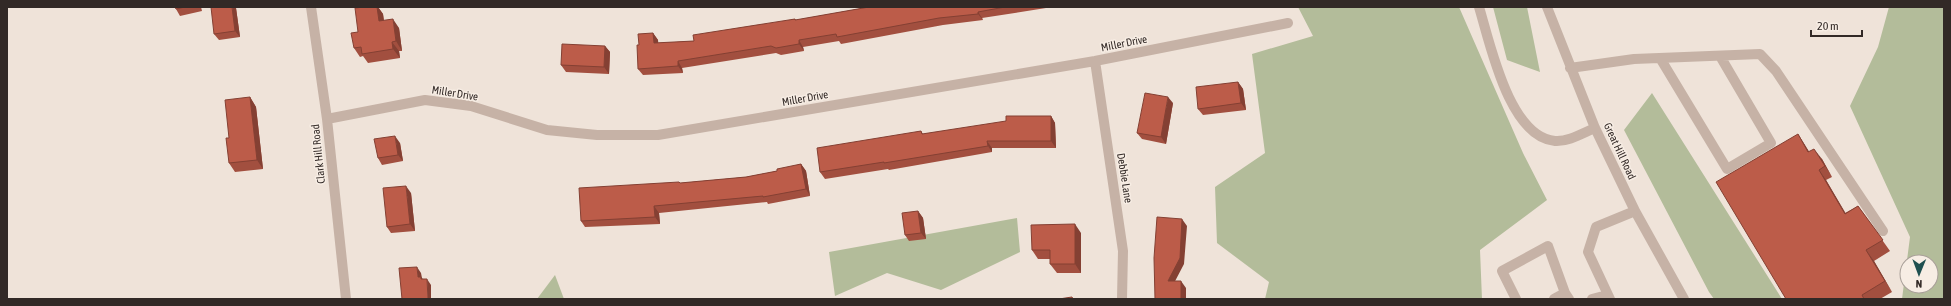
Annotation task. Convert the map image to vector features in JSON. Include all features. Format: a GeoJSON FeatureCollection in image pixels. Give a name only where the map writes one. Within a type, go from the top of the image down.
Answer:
{"type":"FeatureCollection","features":[{"type":"Feature","properties":{"kind":"street","name":"Clark Hill Road"},"geometry":{"type":"LineString","coordinates":[[311,7],[327,119],[346,299]]}},
{"type":"Feature","properties":{"kind":"street"},"geometry":{"type":"LineString","coordinates":[[1479,7],[1502,81],[1513,105],[1527,125],[1546,139],[1556,141],[1564,140],[1595,128]]}},
{"type":"Feature","properties":{"kind":"street","name":"Great Hill Road"},"geometry":{"type":"LineString","coordinates":[[1547,7],[1595,128],[1635,211],[1684,299]]}},
{"type":"Feature","properties":{"kind":"street","name":"Miller Drive"},"geometry":{"type":"LineString","coordinates":[[327,119],[425,100],[471,106],[547,130],[597,135],[658,135],[1095,61],[1288,23]]}},
{"type":"Feature","properties":{"kind":"street"},"geometry":{"type":"LineString","coordinates":[[1570,68],[1634,59],[1760,54],[1776,71],[1883,231]]}},
{"type":"Feature","properties":{"kind":"street"},"geometry":{"type":"LineString","coordinates":[[1660,58],[1727,168],[1771,143],[1720,56]]}},
{"type":"Feature","properties":{"kind":"street","name":"Debbie Lane"},"geometry":{"type":"LineString","coordinates":[[1095,61],[1124,252],[1122,299]]}},
{"type":"Feature","properties":{"kind":"street"},"geometry":{"type":"LineString","coordinates":[[1592,299],[1608,297],[1588,252],[1596,227],[1635,211]]}},
{"type":"Feature","properties":{"kind":"street"},"geometry":{"type":"LineString","coordinates":[[1516,299],[1502,271],[1548,246],[1567,296],[1554,299]]}},
{"type":"Feature","properties":{"kind":"green space"},"geometry":{"type":"Polygon","coordinates":[[[1298,7],[1459,7],[1523,153],[1547,200],[1480,250],[1482,299],[1265,299],[1269,282],[1217,243],[1215,187],[1265,153],[1252,54],[1313,36],[1298,7]]]}},
{"type":"Feature","properties":{"kind":"green space"},"geometry":{"type":"Polygon","coordinates":[[[1493,7],[1527,7],[1540,72],[1507,60],[1493,7]]]}},
{"type":"Feature","properties":{"kind":"green space"},"geometry":{"type":"Polygon","coordinates":[[[1889,7],[1944,7],[1944,299],[1902,299],[1903,294],[1939,294],[1939,254],[1908,254],[1910,237],[1850,106],[1878,47],[1889,7]]]}},
{"type":"Feature","properties":{"kind":"green space"},"geometry":{"type":"Polygon","coordinates":[[[1652,93],[1782,299],[1714,299],[1709,292],[1624,130],[1652,93]]]}},
{"type":"Feature","properties":{"kind":"green space"},"geometry":{"type":"Polygon","coordinates":[[[1017,218],[1020,252],[941,290],[887,273],[835,296],[829,252],[1017,218]]]}},
{"type":"Feature","properties":{"kind":"green space"},"geometry":{"type":"Polygon","coordinates":[[[555,275],[564,299],[537,299],[555,275]]]}},
{"type":"Feature","properties":{"kind":"building"},"geometry":{"type":"Polygon","coordinates":[[[211,7],[232,7],[235,31],[214,34],[211,7]]]}},
{"type":"Feature","properties":{"kind":"building"},"geometry":{"type":"Polygon","coordinates":[[[377,7],[379,21],[393,19],[396,41],[392,42],[393,49],[362,54],[361,47],[354,48],[351,33],[358,32],[355,8],[377,7]]]}},
{"type":"Feature","properties":{"kind":"building"},"geometry":{"type":"Polygon","coordinates":[[[869,7],[1005,7],[978,12],[978,14],[939,18],[837,37],[836,34],[799,40],[799,44],[776,48],[771,46],[678,61],[678,66],[638,69],[638,34],[653,33],[654,43],[694,41],[693,35],[795,20],[869,7]]]}},
{"type":"Feature","properties":{"kind":"building"},"geometry":{"type":"Polygon","coordinates":[[[562,44],[605,46],[604,67],[561,65],[562,44]]]}},
{"type":"Feature","properties":{"kind":"building"},"geometry":{"type":"Polygon","coordinates":[[[1238,82],[1241,103],[1198,109],[1196,87],[1238,82]]]}},
{"type":"Feature","properties":{"kind":"building"},"geometry":{"type":"Polygon","coordinates":[[[1145,93],[1168,97],[1161,137],[1137,133],[1145,93]]]}},
{"type":"Feature","properties":{"kind":"building"},"geometry":{"type":"Polygon","coordinates":[[[250,97],[257,160],[229,163],[226,138],[229,138],[225,100],[250,97]]]}},
{"type":"Feature","properties":{"kind":"building"},"geometry":{"type":"Polygon","coordinates":[[[1006,116],[1051,116],[1051,141],[987,141],[988,146],[820,172],[817,148],[921,131],[922,134],[1006,121],[1006,116]]]}},
{"type":"Feature","properties":{"kind":"building"},"geometry":{"type":"Polygon","coordinates":[[[1798,134],[1808,152],[1814,149],[1825,166],[1819,170],[1845,214],[1858,206],[1883,240],[1866,250],[1885,281],[1862,295],[1864,299],[1786,299],[1716,182],[1798,134]]]}},
{"type":"Feature","properties":{"kind":"building"},"geometry":{"type":"Polygon","coordinates":[[[395,136],[398,155],[378,158],[374,139],[395,136]]]}},
{"type":"Feature","properties":{"kind":"building"},"geometry":{"type":"Polygon","coordinates":[[[801,164],[806,189],[763,197],[654,206],[655,217],[581,221],[579,188],[680,183],[746,177],[777,171],[777,169],[801,164]]]}},
{"type":"Feature","properties":{"kind":"building"},"geometry":{"type":"Polygon","coordinates":[[[406,186],[410,224],[387,227],[383,188],[406,186]]]}},
{"type":"Feature","properties":{"kind":"building"},"geometry":{"type":"Polygon","coordinates":[[[918,211],[921,233],[905,235],[902,213],[918,211]]]}},
{"type":"Feature","properties":{"kind":"building"},"geometry":{"type":"Polygon","coordinates":[[[1157,217],[1182,219],[1180,258],[1168,281],[1181,281],[1181,299],[1155,299],[1154,258],[1157,217]]]}},
{"type":"Feature","properties":{"kind":"building"},"geometry":{"type":"Polygon","coordinates":[[[1075,224],[1075,264],[1050,264],[1050,250],[1032,250],[1031,225],[1075,224]]]}},
{"type":"Feature","properties":{"kind":"building"},"geometry":{"type":"Polygon","coordinates":[[[417,267],[418,277],[421,277],[421,279],[427,279],[428,299],[402,299],[399,268],[417,267]]]}},
{"type":"Feature","properties":{"kind":"building"},"geometry":{"type":"Polygon","coordinates":[[[1072,297],[1073,299],[1059,299],[1072,297]]]}}]}
